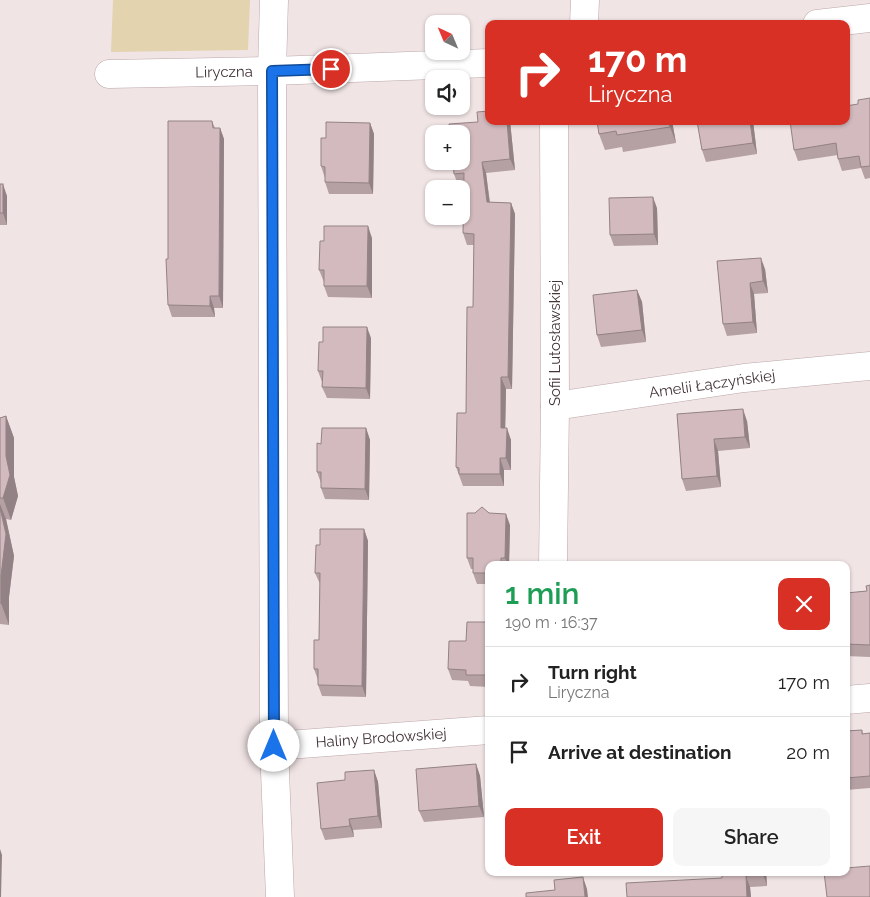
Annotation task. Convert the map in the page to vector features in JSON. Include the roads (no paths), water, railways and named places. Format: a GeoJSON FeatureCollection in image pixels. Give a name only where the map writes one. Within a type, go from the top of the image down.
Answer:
{"type":"FeatureCollection","features":[{"type":"Feature","properties":{"kind":"street"},"geometry":{"type":"LineString","coordinates":[[274,0],[272,71],[274,746],[280,897]]}},
{"type":"Feature","properties":{"kind":"street"},"geometry":{"type":"LineString","coordinates":[[584,20],[585,0]]}},
{"type":"Feature","properties":{"kind":"street"},"geometry":{"type":"LineString","coordinates":[[850,20],[870,18]]}},
{"type":"Feature","properties":{"kind":"street","name":"Liryczna"},"geometry":{"type":"LineString","coordinates":[[109,74],[272,71],[485,63]]}},
{"type":"Feature","properties":{"kind":"street","name":"Sofii Lutosławskiej"},"geometry":{"type":"LineString","coordinates":[[553,561],[555,406],[554,125]]}},
{"type":"Feature","properties":{"kind":"street","name":"Amelii Łączyńskiej"},"geometry":{"type":"LineString","coordinates":[[555,406],[744,378],[870,366]]}},
{"type":"Feature","properties":{"kind":"street"},"geometry":{"type":"LineString","coordinates":[[850,700],[870,698]]}},
{"type":"Feature","properties":{"kind":"street","name":"Haliny Brodowskiej"},"geometry":{"type":"LineString","coordinates":[[274,746],[485,730]]}}]}
